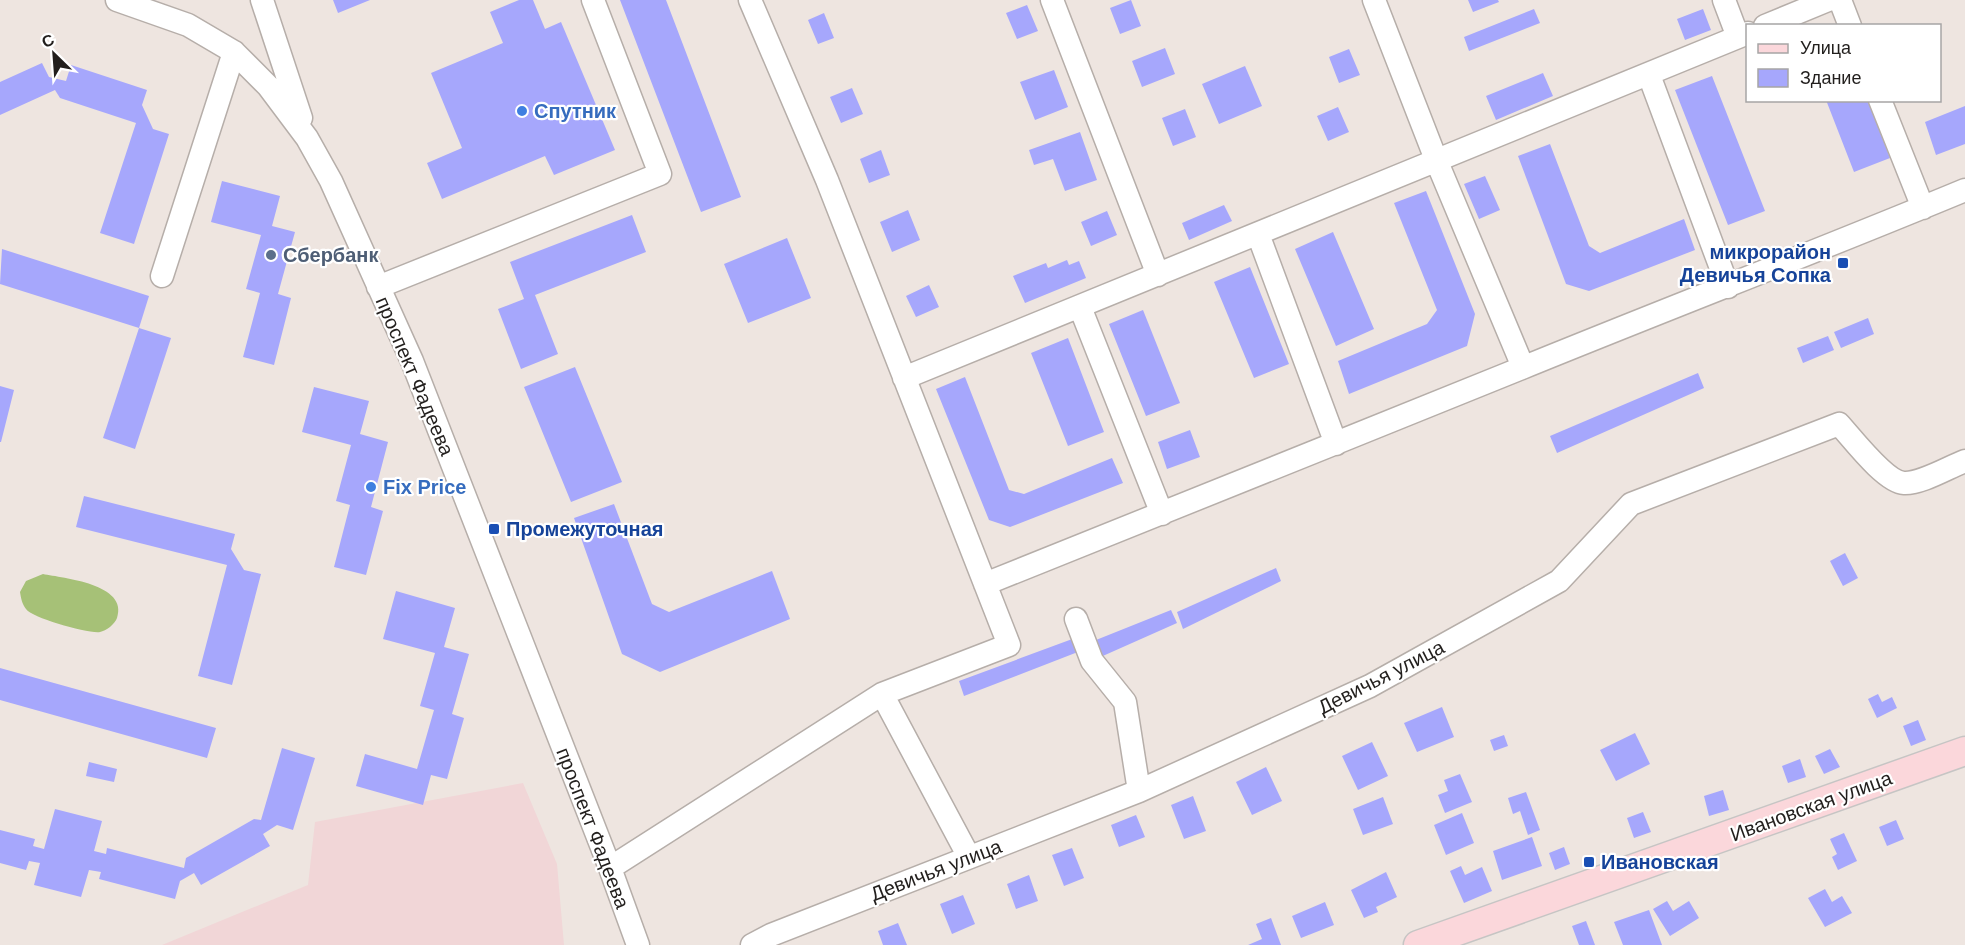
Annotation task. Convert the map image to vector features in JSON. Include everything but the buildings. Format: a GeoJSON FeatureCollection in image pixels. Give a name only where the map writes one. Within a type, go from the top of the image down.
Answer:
{"type":"FeatureCollection","features":[{"type":"Feature","properties":{"kind":"main road","name":"Ивановская улица"},"geometry":{"type":"LineString","coordinates":[[1418,945],[1965,751]]}},
{"type":"Feature","properties":{"kind":"street","name":"проспект Фадеева"},"geometry":{"type":"LineString","coordinates":[[117,0],[188,25],[234,52],[268,86],[307,138],[331,181],[412,361],[638,945]]}},
{"type":"Feature","properties":{"kind":"street"},"geometry":{"type":"LineString","coordinates":[[262,0],[307,138]]}},
{"type":"Feature","properties":{"kind":"street"},"geometry":{"type":"LineString","coordinates":[[378,287],[660,174],[593,0]]}},
{"type":"Feature","properties":{"kind":"street"},"geometry":{"type":"LineString","coordinates":[[610,868],[882,694],[1008,645],[827,180],[750,0]]}},
{"type":"Feature","properties":{"kind":"street"},"geometry":{"type":"LineString","coordinates":[[1052,0],[1158,275]]}},
{"type":"Feature","properties":{"kind":"street"},"geometry":{"type":"LineString","coordinates":[[1374,0],[1437,162],[1523,367]]}},
{"type":"Feature","properties":{"kind":"street"},"geometry":{"type":"LineString","coordinates":[[904,378],[1743,35],[1724,0]]}},
{"type":"Feature","properties":{"kind":"street"},"geometry":{"type":"LineString","coordinates":[[1770,24],[1828,0]]}},
{"type":"Feature","properties":{"kind":"street"},"geometry":{"type":"LineString","coordinates":[[1840,0],[1849,24]]}},
{"type":"Feature","properties":{"kind":"street"},"geometry":{"type":"LineString","coordinates":[[162,276],[234,52]]}},
{"type":"Feature","properties":{"kind":"street"},"geometry":{"type":"LineString","coordinates":[[255,72],[266,71],[282,60]]}},
{"type":"Feature","properties":{"kind":"street"},"geometry":{"type":"LineString","coordinates":[[1648,75],[1728,287]]}},
{"type":"Feature","properties":{"kind":"street"},"geometry":{"type":"LineString","coordinates":[[1881,102],[1923,208]]}},
{"type":"Feature","properties":{"kind":"street"},"geometry":{"type":"LineString","coordinates":[[985,584],[1965,190]]}},
{"type":"Feature","properties":{"kind":"street"},"geometry":{"type":"LineString","coordinates":[[1258,234],[1336,444]]}},
{"type":"Feature","properties":{"kind":"street"},"geometry":{"type":"LineString","coordinates":[[1080,307],[1162,514]]}},
{"type":"Feature","properties":{"kind":"street","name":"Девичья улица"},"geometry":{"type":"LineString","coordinates":[[752,945],[771,935],[1138,791],[1370,686],[1559,581],[1631,504],[1839,424],[1887,475],[1903,483],[1919,480],[1965,460]]}},
{"type":"Feature","properties":{"kind":"street"},"geometry":{"type":"LineString","coordinates":[[1076,620],[1092,661],[1125,702],[1138,791]]}},
{"type":"Feature","properties":{"kind":"street"},"geometry":{"type":"LineString","coordinates":[[882,694],[969,857]]}},
{"type":"Feature","properties":{"kind":"shaded area"},"geometry":{"type":"Polygon","coordinates":[[[523,783],[557,864],[564,945],[162,945],[308,885],[315,822],[523,783]]]}},
{"type":"Feature","properties":{"kind":"green space"},"geometry":{"type":"Polygon","coordinates":[[[43,574],[78,581],[104,590],[113,597],[118,607],[116,620],[105,630],[94,632],[61,625],[30,613],[21,599],[20,592],[26,581],[43,574]]]}},
{"type":"Feature","properties":{"kind":"place","name":"Спутник"},"geometry":{"type":"Point","coordinates":[522,111]}},
{"type":"Feature","properties":{"kind":"place","name":"Сбербанк"},"geometry":{"type":"Point","coordinates":[271,255]}},
{"type":"Feature","properties":{"kind":"place","name":"микрорайон Девичья Сопка"},"geometry":{"type":"Point","coordinates":[1843,263]}},
{"type":"Feature","properties":{"kind":"place","name":"Fix Price"},"geometry":{"type":"Point","coordinates":[371,487]}},
{"type":"Feature","properties":{"kind":"place","name":"Промежуточная"},"geometry":{"type":"Point","coordinates":[494,529]}},
{"type":"Feature","properties":{"kind":"place","name":"Ивановская"},"geometry":{"type":"Point","coordinates":[1589,862]}}]}
